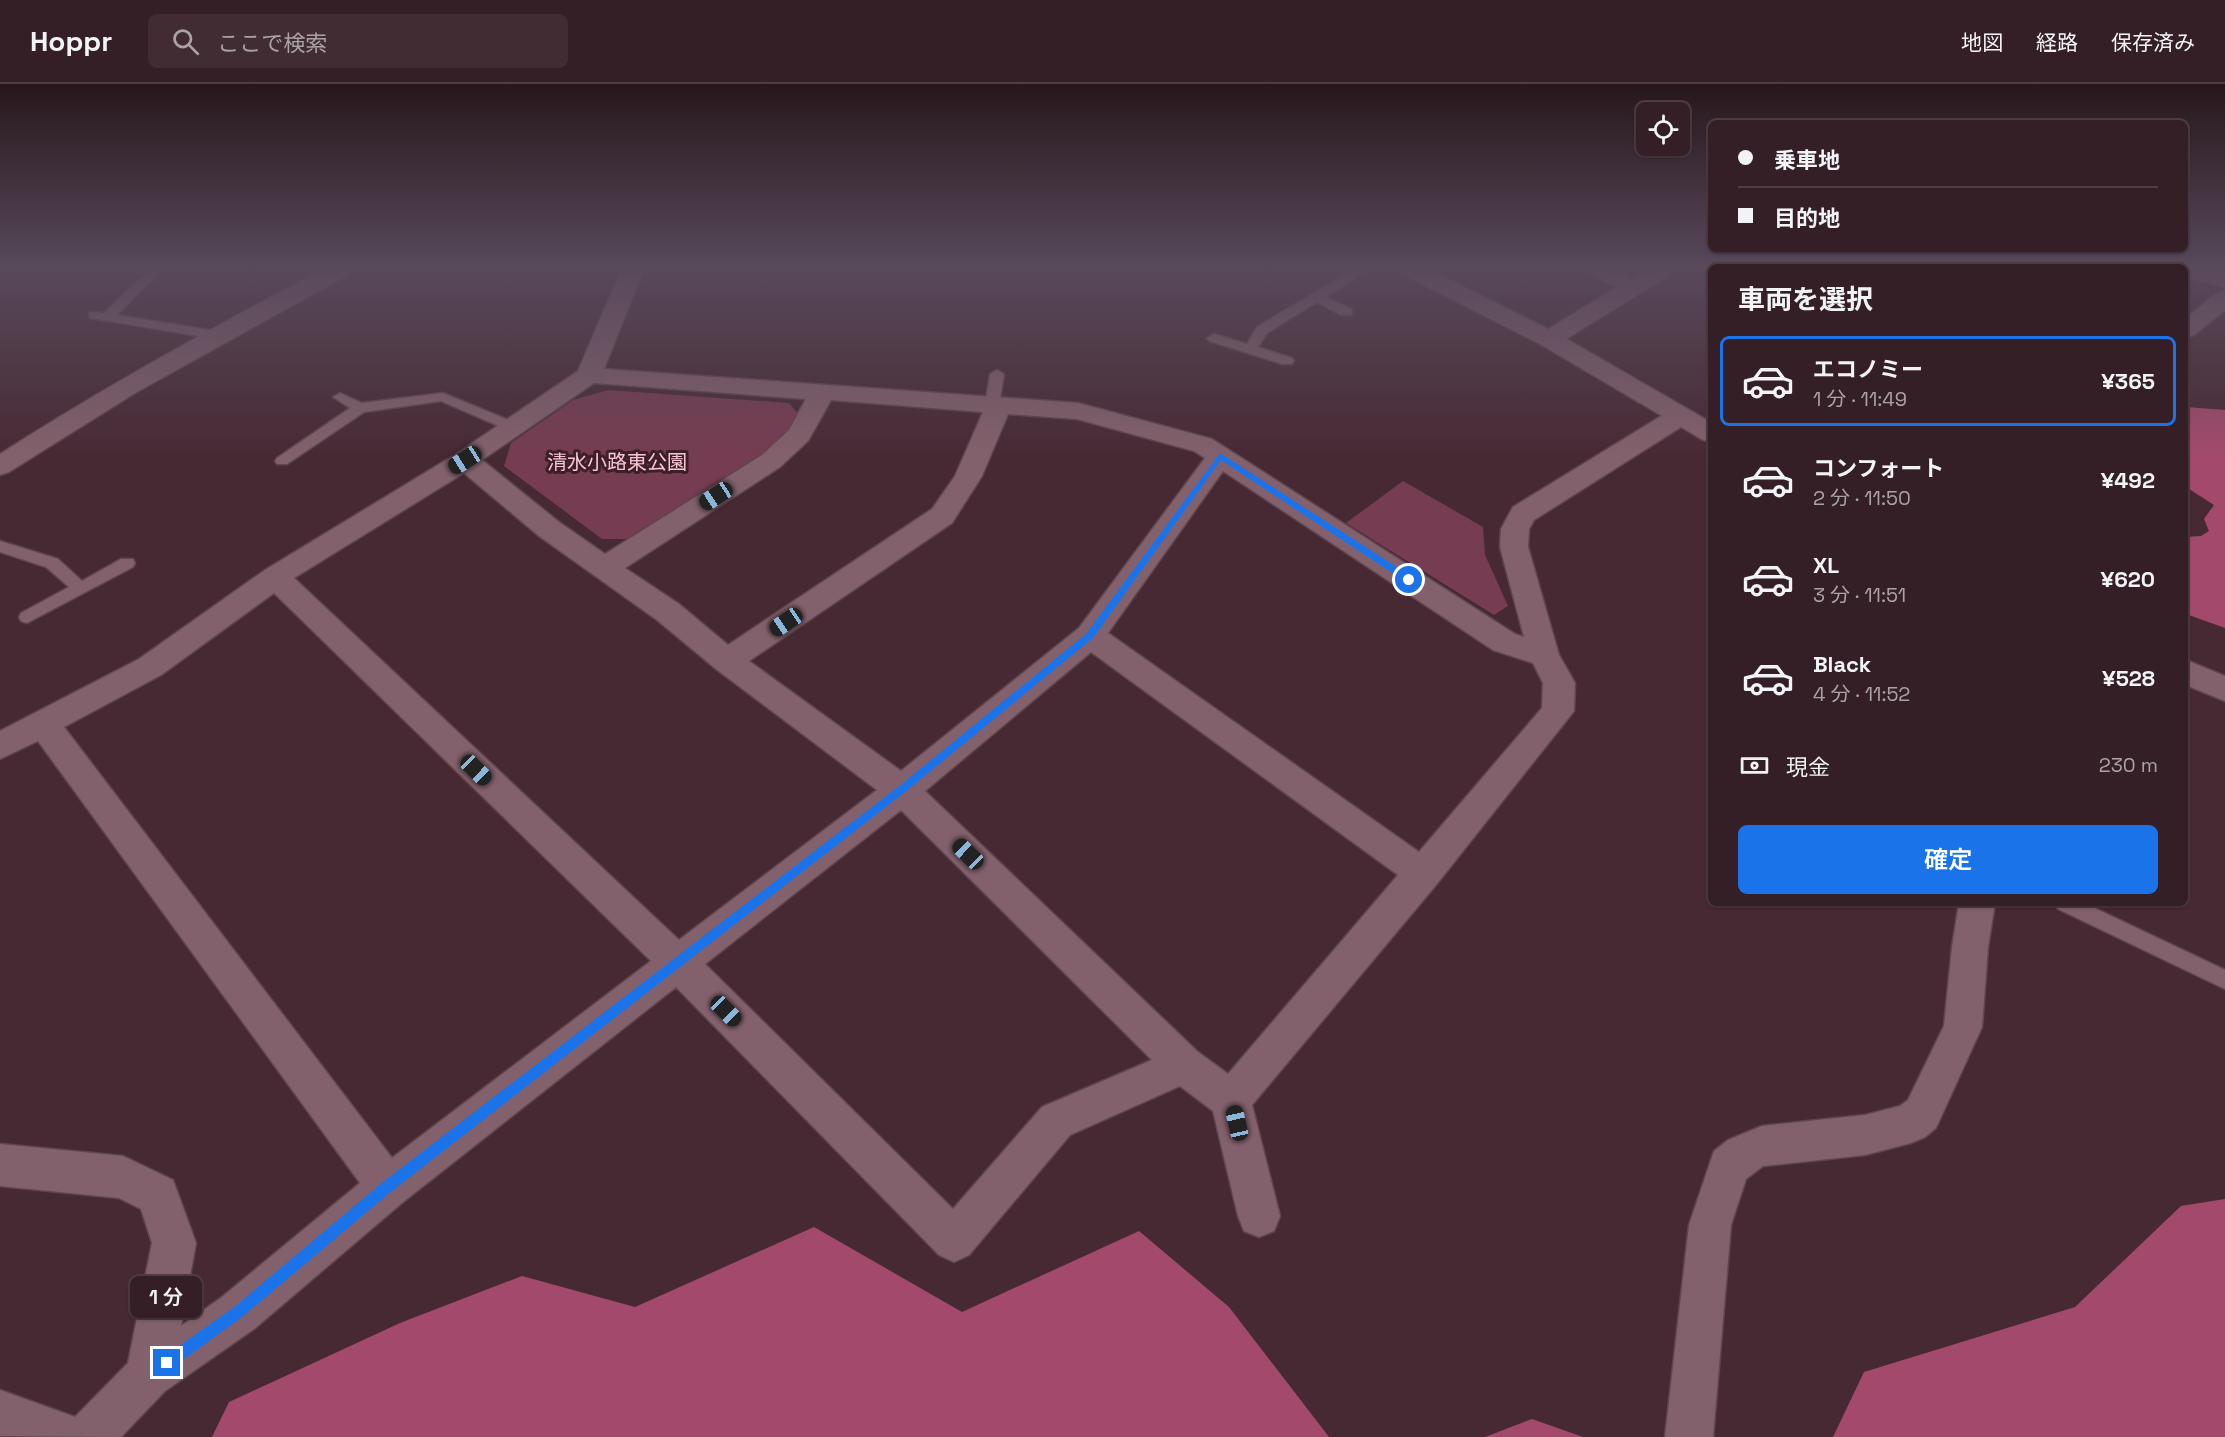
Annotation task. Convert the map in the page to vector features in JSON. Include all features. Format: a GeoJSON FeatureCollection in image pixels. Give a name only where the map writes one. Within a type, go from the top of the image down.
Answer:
{"type":"FeatureCollection","features":[{"type":"Feature","properties":{"kind":"street"},"geometry":{"type":"LineString","coordinates":[[0,466],[62,426],[223,331]]}},
{"type":"Feature","properties":{"kind":"street"},"geometry":{"type":"LineString","coordinates":[[0,746],[150,667],[275,577],[465,460],[589,375],[607,331]]}},
{"type":"Feature","properties":{"kind":"street"},"geometry":{"type":"LineString","coordinates":[[1533,331],[1708,432]]}},
{"type":"Feature","properties":{"kind":"street"},"geometry":{"type":"LineString","coordinates":[[1549,339],[1562,331]]}},
{"type":"Feature","properties":{"kind":"street"},"geometry":{"type":"LineString","coordinates":[[589,375],[1078,411],[1203,445],[1504,642],[1544,655]]}},
{"type":"Feature","properties":{"kind":"street"},"geometry":{"type":"LineString","coordinates":[[606,567],[771,461],[799,435],[822,393]]}},
{"type":"Feature","properties":{"kind":"street"},"geometry":{"type":"LineString","coordinates":[[727,661],[942,516],[975,468],[995,405]]}},
{"type":"Feature","properties":{"kind":"street"},"geometry":{"type":"LineString","coordinates":[[1232,1100],[1558,711],[1559,683],[1544,655],[1514,547],[1515,529],[1523,514],[1680,416]]}},
{"type":"Feature","properties":{"kind":"street"},"geometry":{"type":"LineString","coordinates":[[88,1437],[149,1376],[238,1313],[388,1187],[902,790],[1090,636],[1220,456]]}},
{"type":"Feature","properties":{"kind":"street"},"geometry":{"type":"LineString","coordinates":[[465,460],[549,529],[668,612],[727,661],[902,790],[1184,1065],[1232,1100],[1258,1216]]}},
{"type":"Feature","properties":{"kind":"street"},"geometry":{"type":"LineString","coordinates":[[275,577],[677,962],[954,1240],[1056,1121],[1184,1065]]}},
{"type":"Feature","properties":{"kind":"street"},"geometry":{"type":"LineString","coordinates":[[1090,636],[1423,874]]}},
{"type":"Feature","properties":{"kind":"street"},"geometry":{"type":"LineString","coordinates":[[2188,673],[2225,689]]}},
{"type":"Feature","properties":{"kind":"street"},"geometry":{"type":"LineString","coordinates":[[43,724],[388,1187]]}},
{"type":"Feature","properties":{"kind":"street"},"geometry":{"type":"LineString","coordinates":[[1689,1437],[1710,1225],[1729,1166],[1743,1154],[1762,1146],[1865,1135],[1911,1123],[1922,1114],[1963,1027],[1970,947],[1977,906]]}},
{"type":"Feature","properties":{"kind":"street"},"geometry":{"type":"LineString","coordinates":[[0,1165],[123,1177],[159,1195],[174,1243],[149,1376]]}},
{"type":"Feature","properties":{"kind":"street"},"geometry":{"type":"LineString","coordinates":[[0,1413],[67,1437]]}},
{"type":"Feature","properties":{"kind":"lane"},"geometry":{"type":"LineString","coordinates":[[193,331],[216,335]]}},
{"type":"Feature","properties":{"kind":"lane"},"geometry":{"type":"LineString","coordinates":[[1250,349],[1261,331]]}},
{"type":"Feature","properties":{"kind":"lane"},"geometry":{"type":"LineString","coordinates":[[1214,338],[1287,361]]}},
{"type":"Feature","properties":{"kind":"lane"},"geometry":{"type":"LineString","coordinates":[[995,405],[997,374]]}},
{"type":"Feature","properties":{"kind":"lane"},"geometry":{"type":"LineString","coordinates":[[340,397],[360,408]]}},
{"type":"Feature","properties":{"kind":"lane"},"geometry":{"type":"LineString","coordinates":[[282,461],[360,408],[442,397],[513,426]]}},
{"type":"Feature","properties":{"kind":"lane"},"geometry":{"type":"LineString","coordinates":[[0,546],[52,563],[81,589]]}},
{"type":"Feature","properties":{"kind":"lane"},"geometry":{"type":"LineString","coordinates":[[27,617],[127,563]]}},
{"type":"Feature","properties":{"kind":"lane"},"geometry":{"type":"LineString","coordinates":[[2071,906],[2225,980]]}},
{"type":"Feature","properties":{"kind":"green space","name":"清水小路東公園"},"geometry":{"type":"Polygon","coordinates":[[[608,390],[789,403],[800,416],[787,435],[758,458],[627,539],[602,539],[504,466],[511,443],[573,400],[608,390]]]}},
{"type":"Feature","properties":{"kind":"green space"},"geometry":{"type":"Polygon","coordinates":[[[1403,481],[1483,527],[1485,555],[1508,606],[1494,615],[1346,523],[1403,481]]]}},
{"type":"Feature","properties":{"kind":"shaded area"},"geometry":{"type":"Polygon","coordinates":[[[2188,407],[2225,410],[2225,628],[2188,615],[2188,537],[2201,536],[2209,531],[2204,519],[2214,505],[2188,488],[2188,407]]]}},
{"type":"Feature","properties":{"kind":"shaded area"},"geometry":{"type":"Polygon","coordinates":[[[2225,1199],[2225,1437],[1833,1437],[1864,1372],[2075,1307],[2181,1206],[2225,1199]]]}},
{"type":"Feature","properties":{"kind":"shaded area"},"geometry":{"type":"Polygon","coordinates":[[[814,1227],[962,1312],[1139,1231],[1229,1307],[1329,1437],[212,1437],[229,1402],[400,1323],[522,1276],[635,1307],[814,1227]]]}},
{"type":"Feature","properties":{"kind":"shaded area"},"geometry":{"type":"Polygon","coordinates":[[[1532,1419],[1583,1437],[1485,1437],[1532,1419]]]}},
{"type":"Feature","properties":{"kind":"route"},"geometry":{"type":"LineString","coordinates":[[167,1363],[238,1313],[388,1187],[902,790],[1090,636],[1220,456],[1409,580]]}}]}
